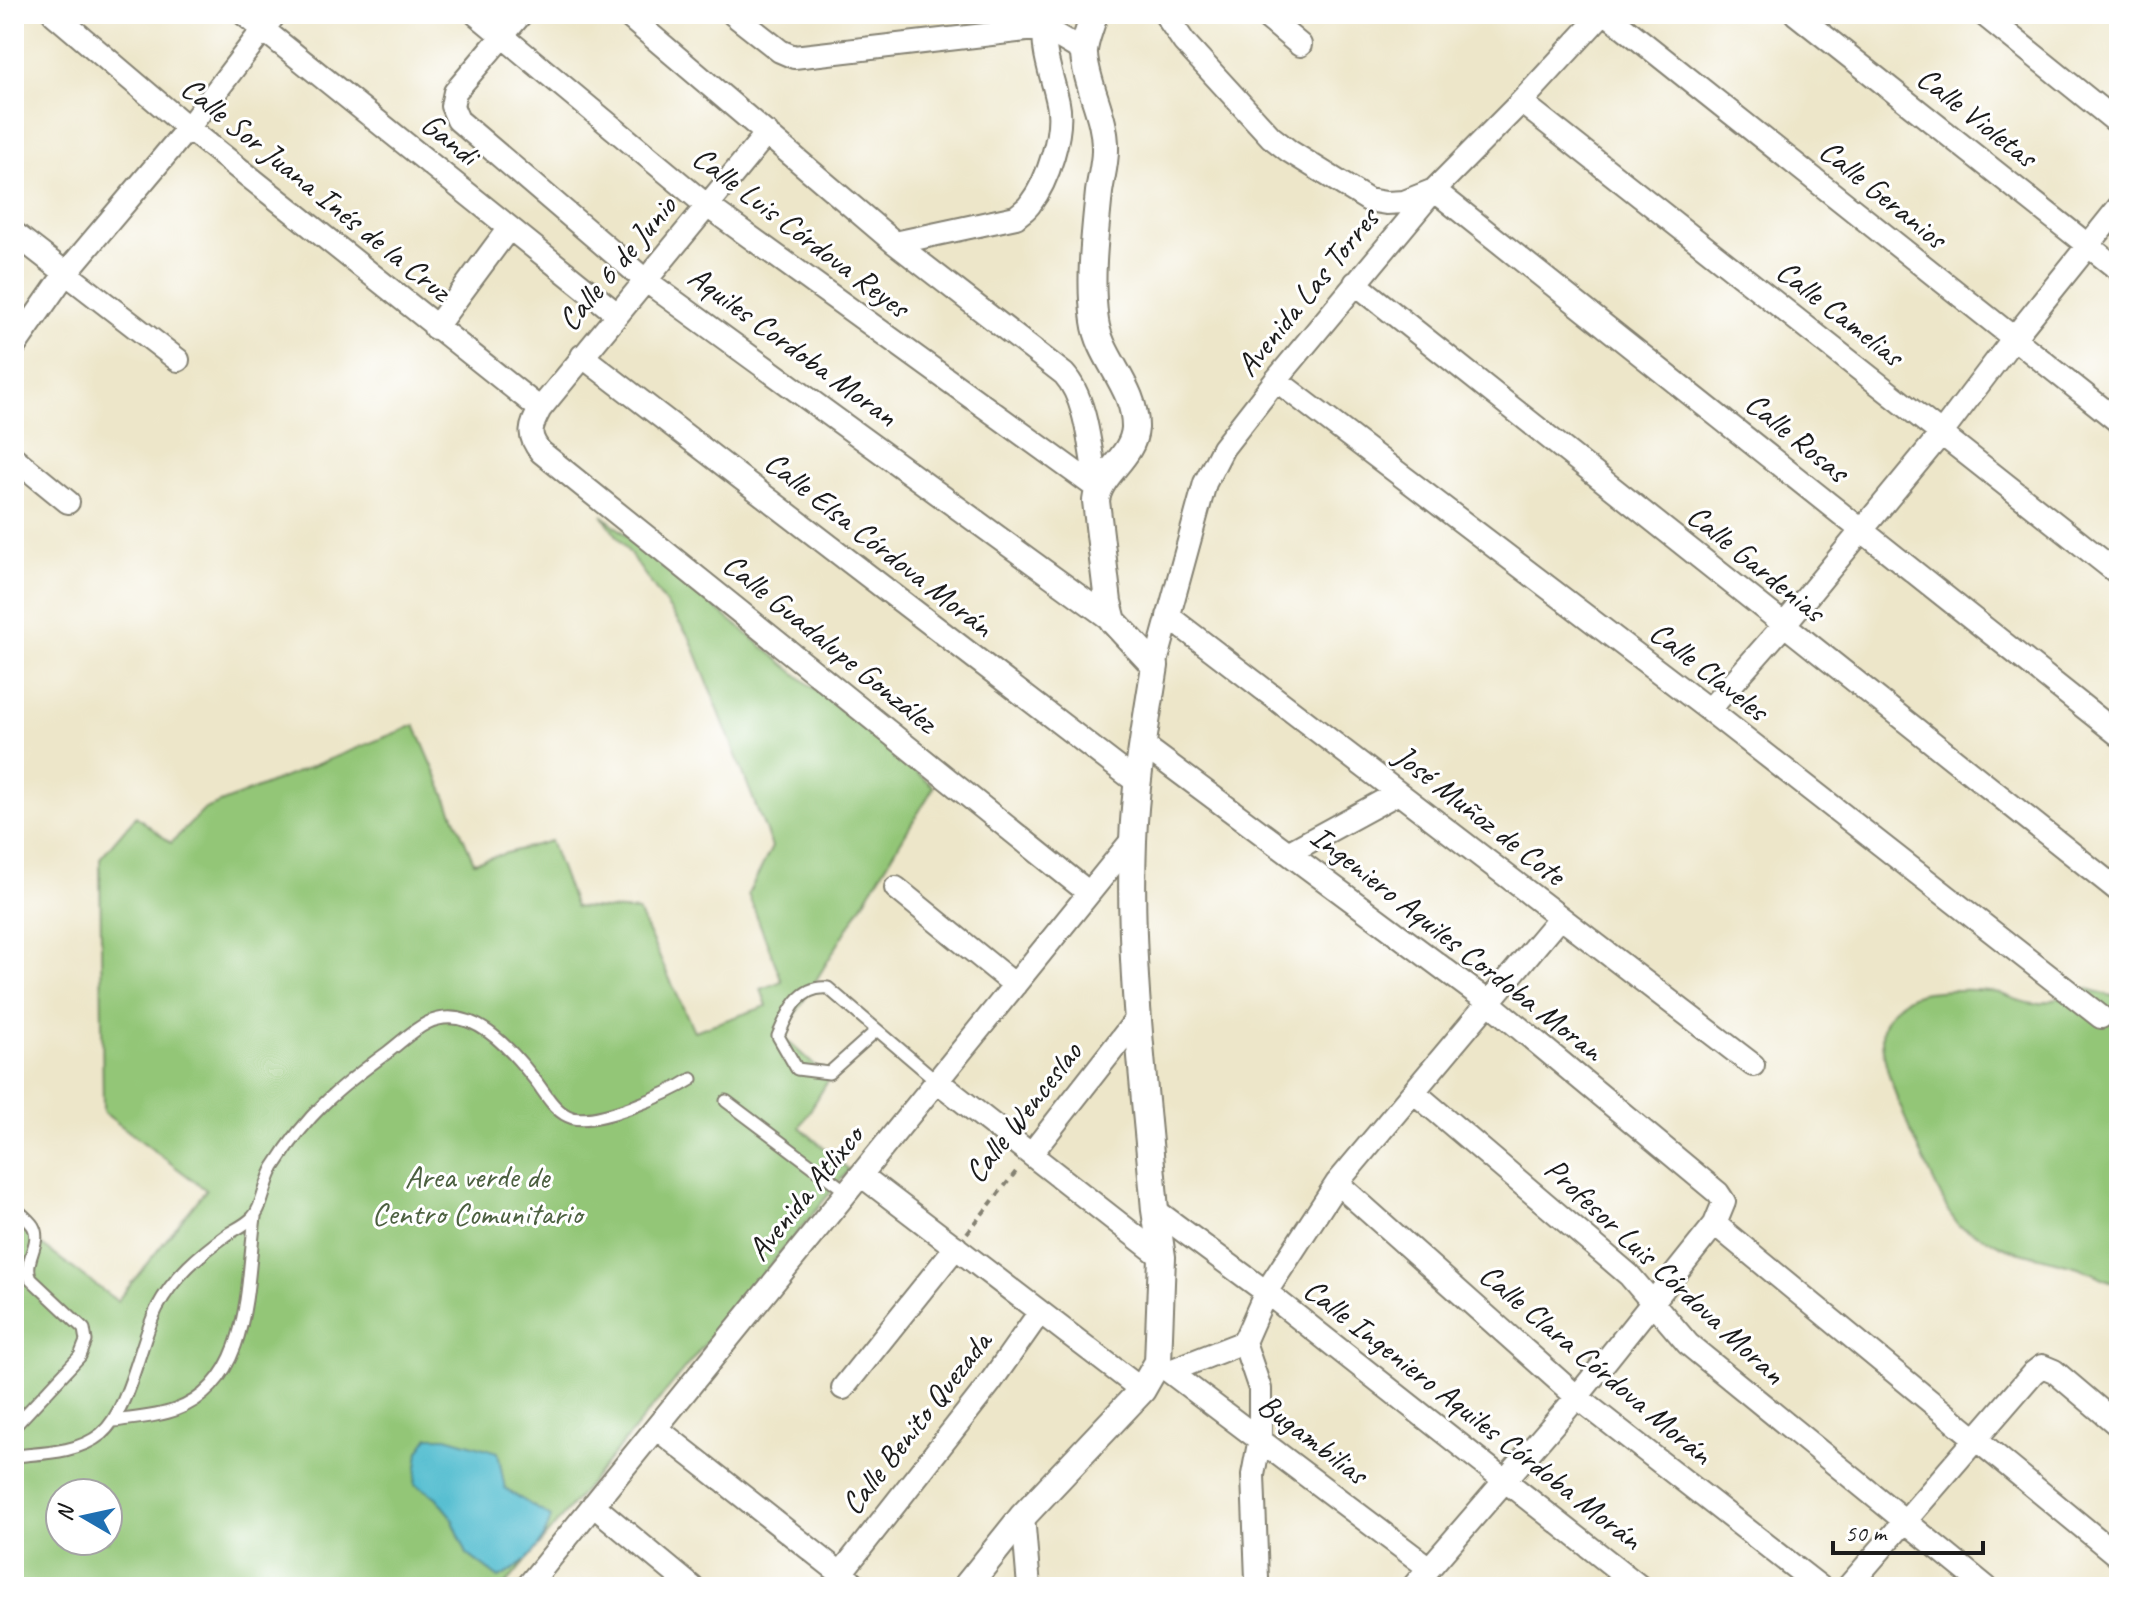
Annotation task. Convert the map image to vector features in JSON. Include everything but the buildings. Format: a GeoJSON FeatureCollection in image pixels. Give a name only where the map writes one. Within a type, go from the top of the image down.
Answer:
{"type":"FeatureCollection","features":[{"type":"Feature","properties":{"kind":"street","name":"Calle Sor Juana Inés de la Cruz"},"geometry":{"type":"LineString","coordinates":[[54,14],[188,128],[540,409]]}},
{"type":"Feature","properties":{"kind":"street","name":"Gandi"},"geometry":{"type":"LineString","coordinates":[[244,14],[268,21],[509,228],[617,314]]}},
{"type":"Feature","properties":{"kind":"street","name":"Calle Luis Córdova Reyes"},"geometry":{"type":"LineString","coordinates":[[476,14],[706,205],[1097,488]]}},
{"type":"Feature","properties":{"kind":"street"},"geometry":{"type":"LineString","coordinates":[[503,36],[521,14]]}},
{"type":"Feature","properties":{"kind":"street"},"geometry":{"type":"LineString","coordinates":[[626,14],[895,243],[1064,374],[1075,386],[1097,488],[1108,602],[1113,621]]}},
{"type":"Feature","properties":{"kind":"street"},"geometry":{"type":"LineString","coordinates":[[733,14],[780,51],[794,57],[1046,21],[1083,51]]}},
{"type":"Feature","properties":{"kind":"street"},"geometry":{"type":"LineString","coordinates":[[1094,14],[1083,51],[1104,123],[1105,152],[1095,238],[1095,323],[1104,350],[1121,378],[1134,410],[1135,432],[1126,454],[1097,488]]}},
{"type":"Feature","properties":{"kind":"street"},"geometry":{"type":"LineString","coordinates":[[1165,14],[1184,42],[1271,137],[1289,151],[1368,200],[1404,202],[1434,190]]}},
{"type":"Feature","properties":{"kind":"street"},"geometry":{"type":"LineString","coordinates":[[1263,14],[1300,45]]}},
{"type":"Feature","properties":{"kind":"street","name":"Avenida Las Torres"},"geometry":{"type":"LineString","coordinates":[[1155,666],[1205,483],[1223,448],[1434,190],[1604,14]]}},
{"type":"Feature","properties":{"kind":"street","name":"Calle Geranios"},"geometry":{"type":"LineString","coordinates":[[1604,14],[2119,422]]}},
{"type":"Feature","properties":{"kind":"street","name":"Calle Violetas"},"geometry":{"type":"LineString","coordinates":[[1796,14],[2119,270]]}},
{"type":"Feature","properties":{"kind":"street"},"geometry":{"type":"LineString","coordinates":[[1983,14],[2119,124]]}},
{"type":"Feature","properties":{"kind":"street"},"geometry":{"type":"LineString","coordinates":[[14,347],[65,274],[188,128],[268,21]]}},
{"type":"Feature","properties":{"kind":"street"},"geometry":{"type":"LineString","coordinates":[[895,243],[1016,217],[1030,204],[1054,152],[1059,130],[1059,105],[1045,58],[1046,21]]}},
{"type":"Feature","properties":{"kind":"street","name":"Aquiles Cordoba Moran"},"geometry":{"type":"LineString","coordinates":[[503,36],[455,92],[452,106],[458,120],[645,280],[1113,621],[1155,666]]}},
{"type":"Feature","properties":{"kind":"street","name":"Calle Camelias"},"geometry":{"type":"LineString","coordinates":[[1521,102],[2119,574]]}},
{"type":"Feature","properties":{"kind":"street","name":"Calle 6 de Junio"},"geometry":{"type":"LineString","coordinates":[[532,442],[531,426],[540,409],[767,133]]}},
{"type":"Feature","properties":{"kind":"street","name":"Calle Rosas"},"geometry":{"type":"LineString","coordinates":[[1434,190],[2119,735]]}},
{"type":"Feature","properties":{"kind":"street"},"geometry":{"type":"LineString","coordinates":[[1709,710],[1783,626],[1941,434],[2119,207]]}},
{"type":"Feature","properties":{"kind":"street"},"geometry":{"type":"LineString","coordinates":[[435,328],[509,228]]}},
{"type":"Feature","properties":{"kind":"street"},"geometry":{"type":"LineString","coordinates":[[14,233],[178,360]]}},
{"type":"Feature","properties":{"kind":"street","name":"Calle Gardenias"},"geometry":{"type":"LineString","coordinates":[[1355,283],[2119,891]]}},
{"type":"Feature","properties":{"kind":"street","name":"Calle Elsa Córdova Morán"},"geometry":{"type":"LineString","coordinates":[[582,356],[1138,783]]}},
{"type":"Feature","properties":{"kind":"street","name":"Calle Claveles"},"geometry":{"type":"LineString","coordinates":[[1276,380],[1709,710],[2101,1017]]}},
{"type":"Feature","properties":{"kind":"street","name":"Calle Guadalupe González"},"geometry":{"type":"LineString","coordinates":[[532,442],[1089,893]]}},
{"type":"Feature","properties":{"kind":"street"},"geometry":{"type":"LineString","coordinates":[[14,458],[68,502]]}},
{"type":"Feature","properties":{"kind":"street","name":"José Muñoz de Cote"},"geometry":{"type":"LineString","coordinates":[[1168,616],[1753,1065]]}},
{"type":"Feature","properties":{"kind":"street"},"geometry":{"type":"LineString","coordinates":[[1155,666],[1138,783],[1133,839],[1132,919],[1155,1210],[1162,1257],[1164,1367]]}},
{"type":"Feature","properties":{"kind":"street","name":"Ingeniero Aquiles Cordoba Moran"},"geometry":{"type":"LineString","coordinates":[[1143,745],[1487,1001],[1718,1193],[1724,1202],[1715,1224]]}},
{"type":"Feature","properties":{"kind":"street"},"geometry":{"type":"LineString","coordinates":[[1288,853],[1398,793]]}},
{"type":"Feature","properties":{"kind":"street","name":"Avenida Atlixco"},"geometry":{"type":"LineString","coordinates":[[531,1586],[593,1505],[1133,839]]}},
{"type":"Feature","properties":{"kind":"street"},"geometry":{"type":"LineString","coordinates":[[896,888],[1015,985]]}},
{"type":"Feature","properties":{"kind":"street"},"geometry":{"type":"LineString","coordinates":[[1257,1579],[1253,1475],[1260,1438],[1260,1389],[1244,1342],[1266,1292],[1337,1183],[1560,917]]}},
{"type":"Feature","properties":{"kind":"street","name":"Calle Wenceslao"},"geometry":{"type":"LineString","coordinates":[[1031,1154],[1139,1016]]}},
{"type":"Feature","properties":{"kind":"street"},"geometry":{"type":"LineString","coordinates":[[937,1081],[1162,1257]]}},
{"type":"Feature","properties":{"kind":"street","name":"Profesor Luis Córdova Moran"},"geometry":{"type":"LineString","coordinates":[[1414,1092],[1629,1275],[1688,1344],[1986,1587]]}},
{"type":"Feature","properties":{"kind":"street"},"geometry":{"type":"LineString","coordinates":[[854,1183],[956,1247],[1142,1390]]}},
{"type":"Feature","properties":{"kind":"street","name":"Calle Clara Córdova Morán"},"geometry":{"type":"LineString","coordinates":[[1337,1183],[1577,1397],[1820,1587]]}},
{"type":"Feature","properties":{"kind":"street","name":"Calle Ingeniero Aquiles Córdoba Morán"},"geometry":{"type":"LineString","coordinates":[[1155,1210],[1266,1292],[1640,1587]]}},
{"type":"Feature","properties":{"kind":"street"},"geometry":{"type":"LineString","coordinates":[[1413,1587],[1577,1397],[1715,1224],[2119,1557]]}},
{"type":"Feature","properties":{"kind":"street"},"geometry":{"type":"LineString","coordinates":[[843,1388],[956,1247]]}},
{"type":"Feature","properties":{"kind":"street","name":"Calle Benito Quezada"},"geometry":{"type":"LineString","coordinates":[[850,1580],[1040,1312]]}},
{"type":"Feature","properties":{"kind":"street"},"geometry":{"type":"LineString","coordinates":[[966,1587],[1023,1516],[1164,1367],[1244,1342]]}},
{"type":"Feature","properties":{"kind":"street"},"geometry":{"type":"LineString","coordinates":[[1848,1587],[1974,1438],[2042,1366],[2054,1371],[2119,1426]]}},
{"type":"Feature","properties":{"kind":"street","name":"Bugambilias"},"geometry":{"type":"LineString","coordinates":[[1164,1367],[1429,1568]]}},
{"type":"Feature","properties":{"kind":"street"},"geometry":{"type":"LineString","coordinates":[[656,1428],[850,1580]]}},
{"type":"Feature","properties":{"kind":"street"},"geometry":{"type":"LineString","coordinates":[[593,1505],[692,1587]]}},
{"type":"Feature","properties":{"kind":"street"},"geometry":{"type":"LineString","coordinates":[[1023,1516],[1029,1587]]}},
{"type":"Feature","properties":{"kind":"lane"},"geometry":{"type":"LineString","coordinates":[[877,1030],[829,1073],[797,1069],[778,1036],[794,1001],[818,987],[828,988],[937,1081]]}},
{"type":"Feature","properties":{"kind":"lane"},"geometry":{"type":"LineString","coordinates":[[114,1421],[174,1410],[200,1397],[220,1379],[238,1338],[255,1217],[270,1174],[296,1132],[335,1091],[427,1023],[450,1017],[483,1025],[533,1077],[559,1111],[570,1117],[586,1120],[664,1096],[692,1079]]}},
{"type":"Feature","properties":{"kind":"lane"},"geometry":{"type":"LineString","coordinates":[[726,1101],[854,1183]]}},
{"type":"Feature","properties":{"kind":"lane"},"geometry":{"type":"LineString","coordinates":[[14,1207],[35,1233],[27,1272],[84,1329],[86,1341],[80,1356],[14,1427]]}},
{"type":"Feature","properties":{"kind":"lane"},"geometry":{"type":"LineString","coordinates":[[14,1456],[81,1446],[100,1435],[114,1421],[156,1311],[169,1287],[186,1268],[226,1235],[255,1217]]}},
{"type":"Feature","properties":{"kind":"path","name":"Calle Wenceslao"},"geometry":{"type":"LineString","coordinates":[[956,1247],[1031,1154]]}},
{"type":"Feature","properties":{"kind":"green space","name":"Area verde de Centro Comunitario"},"geometry":{"type":"Polygon","coordinates":[[[602,515],[934,787],[782,1036],[829,1079],[800,1127],[849,1170],[504,1587],[14,1587],[14,1242],[23,1231],[117,1301],[206,1190],[103,1112],[100,858],[136,816],[171,843],[205,809],[415,725],[474,862],[550,841],[575,907],[638,911],[694,1031],[767,1006],[761,989],[782,981],[748,894],[772,847],[690,638],[602,515]]]}},
{"type":"Feature","properties":{"kind":"green space"},"geometry":{"type":"Polygon","coordinates":[[[2088,989],[2112,996],[2119,1002],[2119,1285],[2078,1267],[2009,1249],[1959,1226],[1948,1211],[1906,1120],[1887,1068],[1883,1046],[1883,1028],[1889,1014],[1900,1003],[1920,993],[1986,991],[2035,1004],[2088,989]]]}},
{"type":"Feature","properties":{"kind":"water"},"geometry":{"type":"Polygon","coordinates":[[[429,1437],[446,1437],[498,1452],[505,1489],[551,1517],[538,1546],[518,1567],[499,1578],[467,1554],[450,1514],[436,1497],[415,1484],[419,1451],[429,1437]]]}}]}
